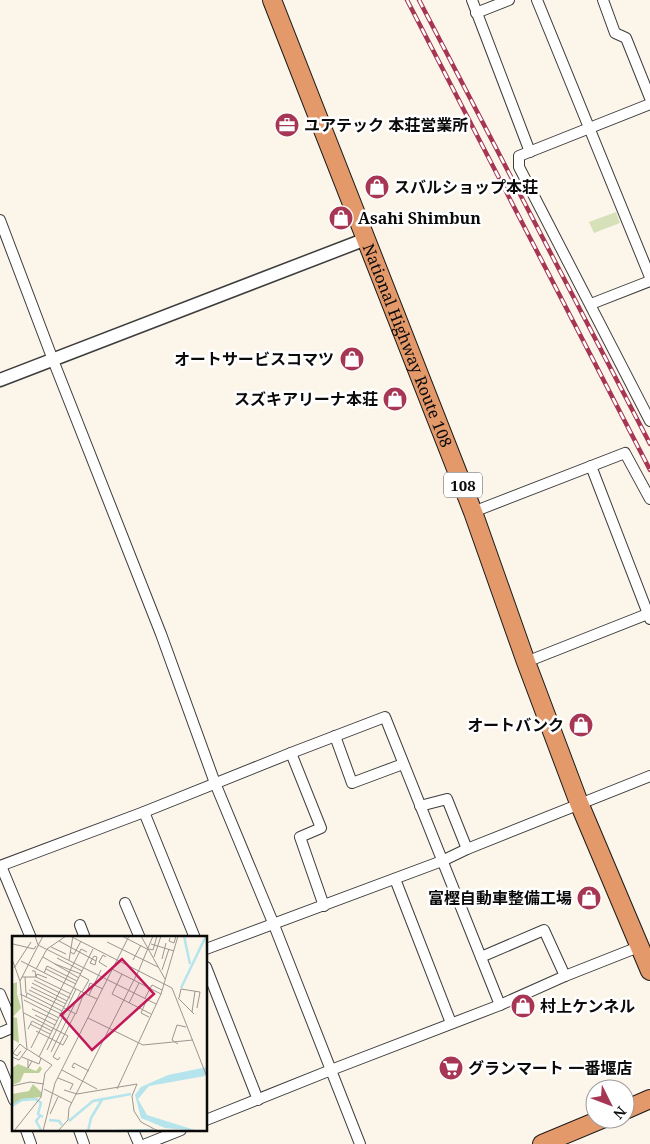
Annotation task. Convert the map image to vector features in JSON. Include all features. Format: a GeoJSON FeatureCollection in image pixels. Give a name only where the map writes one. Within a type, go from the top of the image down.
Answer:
{"type":"FeatureCollection","features":[{"type":"Feature","properties":{"kind":"highway","name":"National Highway Route 108"},"geometry":{"type":"LineString","coordinates":[[272,0],[474,512],[526,662],[579,803],[650,971]]}},
{"type":"Feature","properties":{"kind":"highway"},"geometry":{"type":"LineString","coordinates":[[635,1106],[650,1099]]}},
{"type":"Feature","properties":{"kind":"highway"},"geometry":{"type":"LineString","coordinates":[[542,1144],[585,1126]]}},
{"type":"Feature","properties":{"kind":"street"},"geometry":{"type":"LineString","coordinates":[[472,0],[530,152]]}},
{"type":"Feature","properties":{"kind":"street"},"geometry":{"type":"LineString","coordinates":[[476,13],[509,0]]}},
{"type":"Feature","properties":{"kind":"street"},"geometry":{"type":"LineString","coordinates":[[537,0],[650,277]]}},
{"type":"Feature","properties":{"kind":"street"},"geometry":{"type":"LineString","coordinates":[[602,0],[615,33],[626,38],[650,98]]}},
{"type":"Feature","properties":{"kind":"street"},"geometry":{"type":"LineString","coordinates":[[650,104],[519,156],[519,166],[650,421]]}},
{"type":"Feature","properties":{"kind":"street"},"geometry":{"type":"LineString","coordinates":[[0,220],[161,634],[216,783],[360,1144]]}},
{"type":"Feature","properties":{"kind":"street"},"geometry":{"type":"LineString","coordinates":[[0,380],[366,239]]}},
{"type":"Feature","properties":{"kind":"street"},"geometry":{"type":"LineString","coordinates":[[591,304],[650,281]]}},
{"type":"Feature","properties":{"kind":"street"},"geometry":{"type":"LineString","coordinates":[[474,512],[626,453],[650,499]]}},
{"type":"Feature","properties":{"kind":"street"},"geometry":{"type":"LineString","coordinates":[[526,662],[649,615],[591,466]]}},
{"type":"Feature","properties":{"kind":"street"},"geometry":{"type":"LineString","coordinates":[[30,936],[1,866],[385,717],[500,1005]]}},
{"type":"Feature","properties":{"kind":"street"},"geometry":{"type":"LineString","coordinates":[[335,736],[352,782],[403,764]]}},
{"type":"Feature","properties":{"kind":"street"},"geometry":{"type":"LineString","coordinates":[[291,753],[321,828],[300,837],[324,906]]}},
{"type":"Feature","properties":{"kind":"street"},"geometry":{"type":"LineString","coordinates":[[208,948],[442,861],[579,803],[650,776]]}},
{"type":"Feature","properties":{"kind":"street"},"geometry":{"type":"LineString","coordinates":[[420,806],[447,799],[467,849]]}},
{"type":"Feature","properties":{"kind":"street"},"geometry":{"type":"LineString","coordinates":[[144,812],[194,936]]}},
{"type":"Feature","properties":{"kind":"street"},"geometry":{"type":"LineString","coordinates":[[395,879],[451,1023]]}},
{"type":"Feature","properties":{"kind":"street"},"geometry":{"type":"LineString","coordinates":[[125,903],[139,936]]}},
{"type":"Feature","properties":{"kind":"street"},"geometry":{"type":"LineString","coordinates":[[80,925],[84,936]]}},
{"type":"Feature","properties":{"kind":"street"},"geometry":{"type":"LineString","coordinates":[[481,957],[544,930],[565,976]]}},
{"type":"Feature","properties":{"kind":"street"},"geometry":{"type":"LineString","coordinates":[[208,1119],[500,1005],[640,946]]}},
{"type":"Feature","properties":{"kind":"street"},"geometry":{"type":"LineString","coordinates":[[208,972],[258,1100]]}},
{"type":"Feature","properties":{"kind":"street"},"geometry":{"type":"LineString","coordinates":[[0,994],[12,1022]]}},
{"type":"Feature","properties":{"kind":"street"},"geometry":{"type":"LineString","coordinates":[[0,1032],[12,1028]]}},
{"type":"Feature","properties":{"kind":"street"},"geometry":{"type":"LineString","coordinates":[[0,1066],[12,1095]]}},
{"type":"Feature","properties":{"kind":"street"},"geometry":{"type":"LineString","coordinates":[[27,1132],[31,1144]]}},
{"type":"Feature","properties":{"kind":"street"},"geometry":{"type":"LineString","coordinates":[[80,1132],[84,1144]]}},
{"type":"Feature","properties":{"kind":"street"},"geometry":{"type":"LineString","coordinates":[[134,1132],[139,1144]]}},
{"type":"Feature","properties":{"kind":"street"},"geometry":{"type":"LineString","coordinates":[[146,1144],[175,1132]]}},
{"type":"Feature","properties":{"kind":"green space"},"geometry":{"type":"Polygon","coordinates":[[[616,212],[620,223],[594,233],[589,222],[616,212]]]}},
{"type":"Feature","properties":{"kind":"railway"},"geometry":{"type":"LineString","coordinates":[[407,0],[650,470]]}},
{"type":"Feature","properties":{"kind":"railway"},"geometry":{"type":"LineString","coordinates":[[419,0],[650,444]]}},
{"type":"Feature","properties":{"kind":"place","name":"ユアテック 本荘営業所"},"geometry":{"type":"Point","coordinates":[287,125]}},
{"type":"Feature","properties":{"kind":"place","name":"スバルショップ本荘"},"geometry":{"type":"Point","coordinates":[377,187]}},
{"type":"Feature","properties":{"kind":"place","name":"Asahi Shimbun"},"geometry":{"type":"Point","coordinates":[341,218]}},
{"type":"Feature","properties":{"kind":"place","name":"オートサービスコマツ"},"geometry":{"type":"Point","coordinates":[352,359]}},
{"type":"Feature","properties":{"kind":"place","name":"スズキアリーナ本荘"},"geometry":{"type":"Point","coordinates":[395,399]}},
{"type":"Feature","properties":{"kind":"place","name":"オートバンク"},"geometry":{"type":"Point","coordinates":[581,725]}},
{"type":"Feature","properties":{"kind":"place","name":"富樫自動車整備工場"},"geometry":{"type":"Point","coordinates":[589,898]}},
{"type":"Feature","properties":{"kind":"place","name":"村上ケンネル"},"geometry":{"type":"Point","coordinates":[523,1006]}},
{"type":"Feature","properties":{"kind":"place","name":"グランマート 一番堰店"},"geometry":{"type":"Point","coordinates":[451,1068]}}]}
